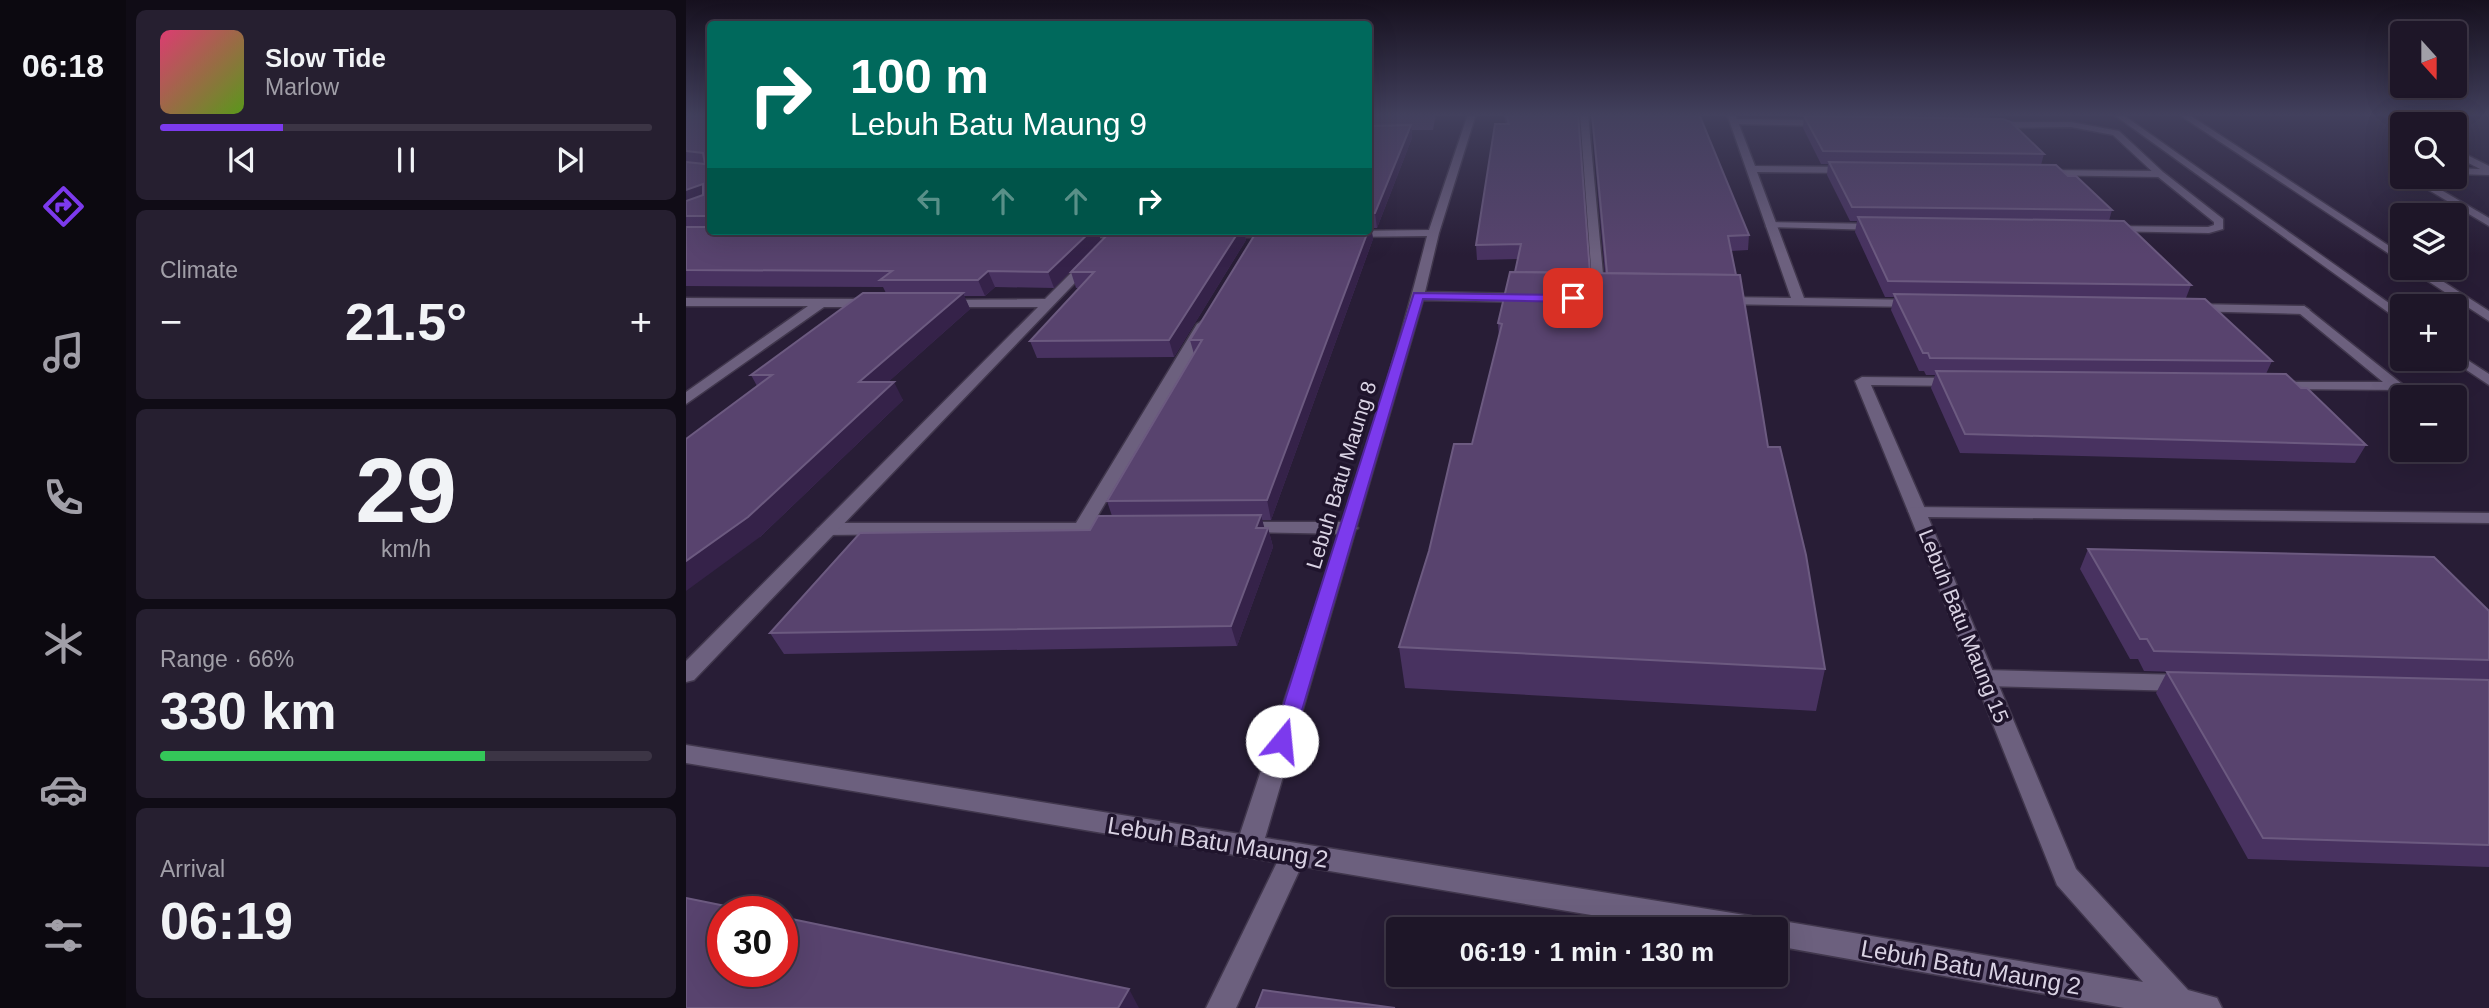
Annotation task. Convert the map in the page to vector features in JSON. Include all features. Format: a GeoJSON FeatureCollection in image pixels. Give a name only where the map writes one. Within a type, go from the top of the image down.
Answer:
{"type":"FeatureCollection","features":[{"type":"Feature","properties":{"kind":"street","name":"Lebuh Batu Maung 8"},"geometry":{"type":"LineString","coordinates":[[1249,847],[1349,528],[1418,296],[1433,233],[1457,161]]}},
{"type":"Feature","properties":{"kind":"street"},"geometry":{"type":"LineString","coordinates":[[1588,161],[1599,299]]}},
{"type":"Feature","properties":{"kind":"street"},"geometry":{"type":"LineString","coordinates":[[1749,161],[1799,302]]}},
{"type":"Feature","properties":{"kind":"street"},"geometry":{"type":"LineString","coordinates":[[2098,229],[2194,230],[2219,227],[2219,221],[2146,161]]}},
{"type":"Feature","properties":{"kind":"street"},"geometry":{"type":"LineString","coordinates":[[2183,161],[2390,310]]}},
{"type":"Feature","properties":{"kind":"street"},"geometry":{"type":"LineString","coordinates":[[2253,161],[2390,251]]}},
{"type":"Feature","properties":{"kind":"street"},"geometry":{"type":"LineString","coordinates":[[2471,161],[2489,171]]}},
{"type":"Feature","properties":{"kind":"street"},"geometry":{"type":"LineString","coordinates":[[1752,169],[1861,170]]}},
{"type":"Feature","properties":{"kind":"street"},"geometry":{"type":"LineString","coordinates":[[2467,171],[2489,171]]}},
{"type":"Feature","properties":{"kind":"street"},"geometry":{"type":"LineString","coordinates":[[2024,172],[2160,174]]}},
{"type":"Feature","properties":{"kind":"street"},"geometry":{"type":"LineString","coordinates":[[2432,189],[2489,223]]}},
{"type":"Feature","properties":{"kind":"street"},"geometry":{"type":"LineString","coordinates":[[1770,225],[1893,227]]}},
{"type":"Feature","properties":{"kind":"street"},"geometry":{"type":"LineString","coordinates":[[1372,234],[1433,233]]}},
{"type":"Feature","properties":{"kind":"street"},"geometry":{"type":"LineString","coordinates":[[1107,244],[1116,235]]}},
{"type":"Feature","properties":{"kind":"street"},"geometry":{"type":"LineString","coordinates":[[1223,235],[1275,235]]}},
{"type":"Feature","properties":{"kind":"street"},"geometry":{"type":"LineString","coordinates":[[686,674],[1097,254]]}},
{"type":"Feature","properties":{"kind":"street"},"geometry":{"type":"LineString","coordinates":[[2432,280],[2489,317]]}},
{"type":"Feature","properties":{"kind":"street"},"geometry":{"type":"LineString","coordinates":[[1418,296],[1543,298]]}},
{"type":"Feature","properties":{"kind":"street"},"geometry":{"type":"LineString","coordinates":[[1703,300],[1936,304]]}},
{"type":"Feature","properties":{"kind":"street"},"geometry":{"type":"LineString","coordinates":[[686,302],[888,303]]}},
{"type":"Feature","properties":{"kind":"street"},"geometry":{"type":"LineString","coordinates":[[686,399],[821,303]]}},
{"type":"Feature","properties":{"kind":"street"},"geometry":{"type":"LineString","coordinates":[[928,303],[1048,303]]}},
{"type":"Feature","properties":{"kind":"street"},"geometry":{"type":"LineString","coordinates":[[2181,308],[2304,310],[2397,387],[2260,386]]}},
{"type":"Feature","properties":{"kind":"street"},"geometry":{"type":"LineString","coordinates":[[1082,528],[1209,316]]}},
{"type":"Feature","properties":{"kind":"street"},"geometry":{"type":"LineString","coordinates":[[2467,365],[2489,381]]}},
{"type":"Feature","properties":{"kind":"street"},"geometry":{"type":"LineString","coordinates":[[1917,511],[1862,381],[1972,382]]}},
{"type":"Feature","properties":{"kind":"street","name":"Lebuh Batu Maung 15"},"geometry":{"type":"LineString","coordinates":[[2192,1007],[2066,877],[1917,511],[2489,518]]}},
{"type":"Feature","properties":{"kind":"street"},"geometry":{"type":"LineString","coordinates":[[826,529],[1136,528]]}},
{"type":"Feature","properties":{"kind":"street"},"geometry":{"type":"LineString","coordinates":[[1229,528],[1349,528]]}},
{"type":"Feature","properties":{"kind":"street"},"geometry":{"type":"LineString","coordinates":[[1984,678],[2203,684]]}},
{"type":"Feature","properties":{"kind":"street","name":"Lebuh Batu Maung 2"},"geometry":{"type":"LineString","coordinates":[[686,754],[1678,917]]}},
{"type":"Feature","properties":{"kind":"street"},"geometry":{"type":"LineString","coordinates":[[1221,1008],[1294,854]]}},
{"type":"Feature","properties":{"kind":"street","name":"Lebuh Batu Maung 2"},"geometry":{"type":"LineString","coordinates":[[1788,935],[2192,1007]]}},
{"type":"Feature","properties":{"kind":"building"},"geometry":{"type":"Polygon","coordinates":[[[704,161],[707,161],[707,216],[686,216],[686,201],[703,195],[703,184],[686,190],[686,162],[705,164],[704,161]]]}},
{"type":"Feature","properties":{"kind":"building"},"geometry":{"type":"Polygon","coordinates":[[[1372,161],[1396,161],[1375,213],[1372,213],[1372,161]]]}},
{"type":"Feature","properties":{"kind":"building"},"geometry":{"type":"Polygon","coordinates":[[[1489,161],[1582,161],[1590,273],[1515,272],[1521,244],[1476,245],[1489,161]]]}},
{"type":"Feature","properties":{"kind":"building"},"geometry":{"type":"Polygon","coordinates":[[[1596,161],[1718,161],[1749,235],[1728,236],[1736,275],[1607,273],[1596,161]]]}},
{"type":"Feature","properties":{"kind":"building"},"geometry":{"type":"Polygon","coordinates":[[[1829,162],[2056,165],[2068,176],[2076,176],[2112,210],[1852,207],[1829,162]]]}},
{"type":"Feature","properties":{"kind":"building"},"geometry":{"type":"Polygon","coordinates":[[[1858,217],[2124,221],[2191,285],[1888,281],[1858,217]]]}},
{"type":"Feature","properties":{"kind":"building"},"geometry":{"type":"Polygon","coordinates":[[[686,227],[707,227],[707,235],[1087,235],[1048,272],[988,271],[978,280],[880,280],[892,271],[686,270],[686,227]]]}},
{"type":"Feature","properties":{"kind":"building"},"geometry":{"type":"Polygon","coordinates":[[[1107,235],[1236,235],[1169,340],[1030,341],[1094,272],[1071,272],[1107,235]]]}},
{"type":"Feature","properties":{"kind":"building"},"geometry":{"type":"Polygon","coordinates":[[[1255,235],[1366,235],[1267,500],[1107,501],[1202,340],[1190,340],[1255,235]]]}},
{"type":"Feature","properties":{"kind":"building"},"geometry":{"type":"Polygon","coordinates":[[[1510,272],[1740,275],[1768,447],[1780,447],[1806,555],[1825,669],[1399,647],[1429,551],[1454,444],[1472,444],[1502,324],[1498,323],[1510,272]]]}},
{"type":"Feature","properties":{"kind":"building"},"geometry":{"type":"Polygon","coordinates":[[[863,293],[963,293],[859,382],[894,382],[748,517],[686,561],[686,439],[772,375],[751,375],[863,293]]]}},
{"type":"Feature","properties":{"kind":"building"},"geometry":{"type":"Polygon","coordinates":[[[1894,294],[2205,299],[2272,361],[1930,358],[1928,353],[1923,353],[1894,294]]]}},
{"type":"Feature","properties":{"kind":"building"},"geometry":{"type":"Polygon","coordinates":[[[1936,371],[2286,374],[2301,388],[2307,388],[2366,445],[1965,434],[1936,371]]]}},
{"type":"Feature","properties":{"kind":"building"},"geometry":{"type":"Polygon","coordinates":[[[1261,515],[1256,528],[1268,528],[1231,626],[770,633],[860,533],[1090,530],[1098,516],[1261,515]]]}},
{"type":"Feature","properties":{"kind":"building"},"geometry":{"type":"Polygon","coordinates":[[[2088,549],[2434,557],[2489,611],[2489,660],[2154,651],[2147,639],[2140,639],[2088,549]]]}},
{"type":"Feature","properties":{"kind":"building"},"geometry":{"type":"Polygon","coordinates":[[[2167,672],[2489,680],[2489,845],[2263,838],[2167,672]]]}},
{"type":"Feature","properties":{"kind":"building"},"geometry":{"type":"Polygon","coordinates":[[[686,898],[707,902],[707,987],[798,987],[798,920],[1129,989],[1118,1008],[686,1008],[686,898]]]}},
{"type":"Feature","properties":{"kind":"building"},"geometry":{"type":"Polygon","coordinates":[[[1263,990],[1395,1008],[1256,1008],[1263,990]]]}},
{"type":"Feature","properties":{"kind":"route"},"geometry":{"type":"LineString","coordinates":[[1282,741],[1418,296],[1573,298]]}}]}
